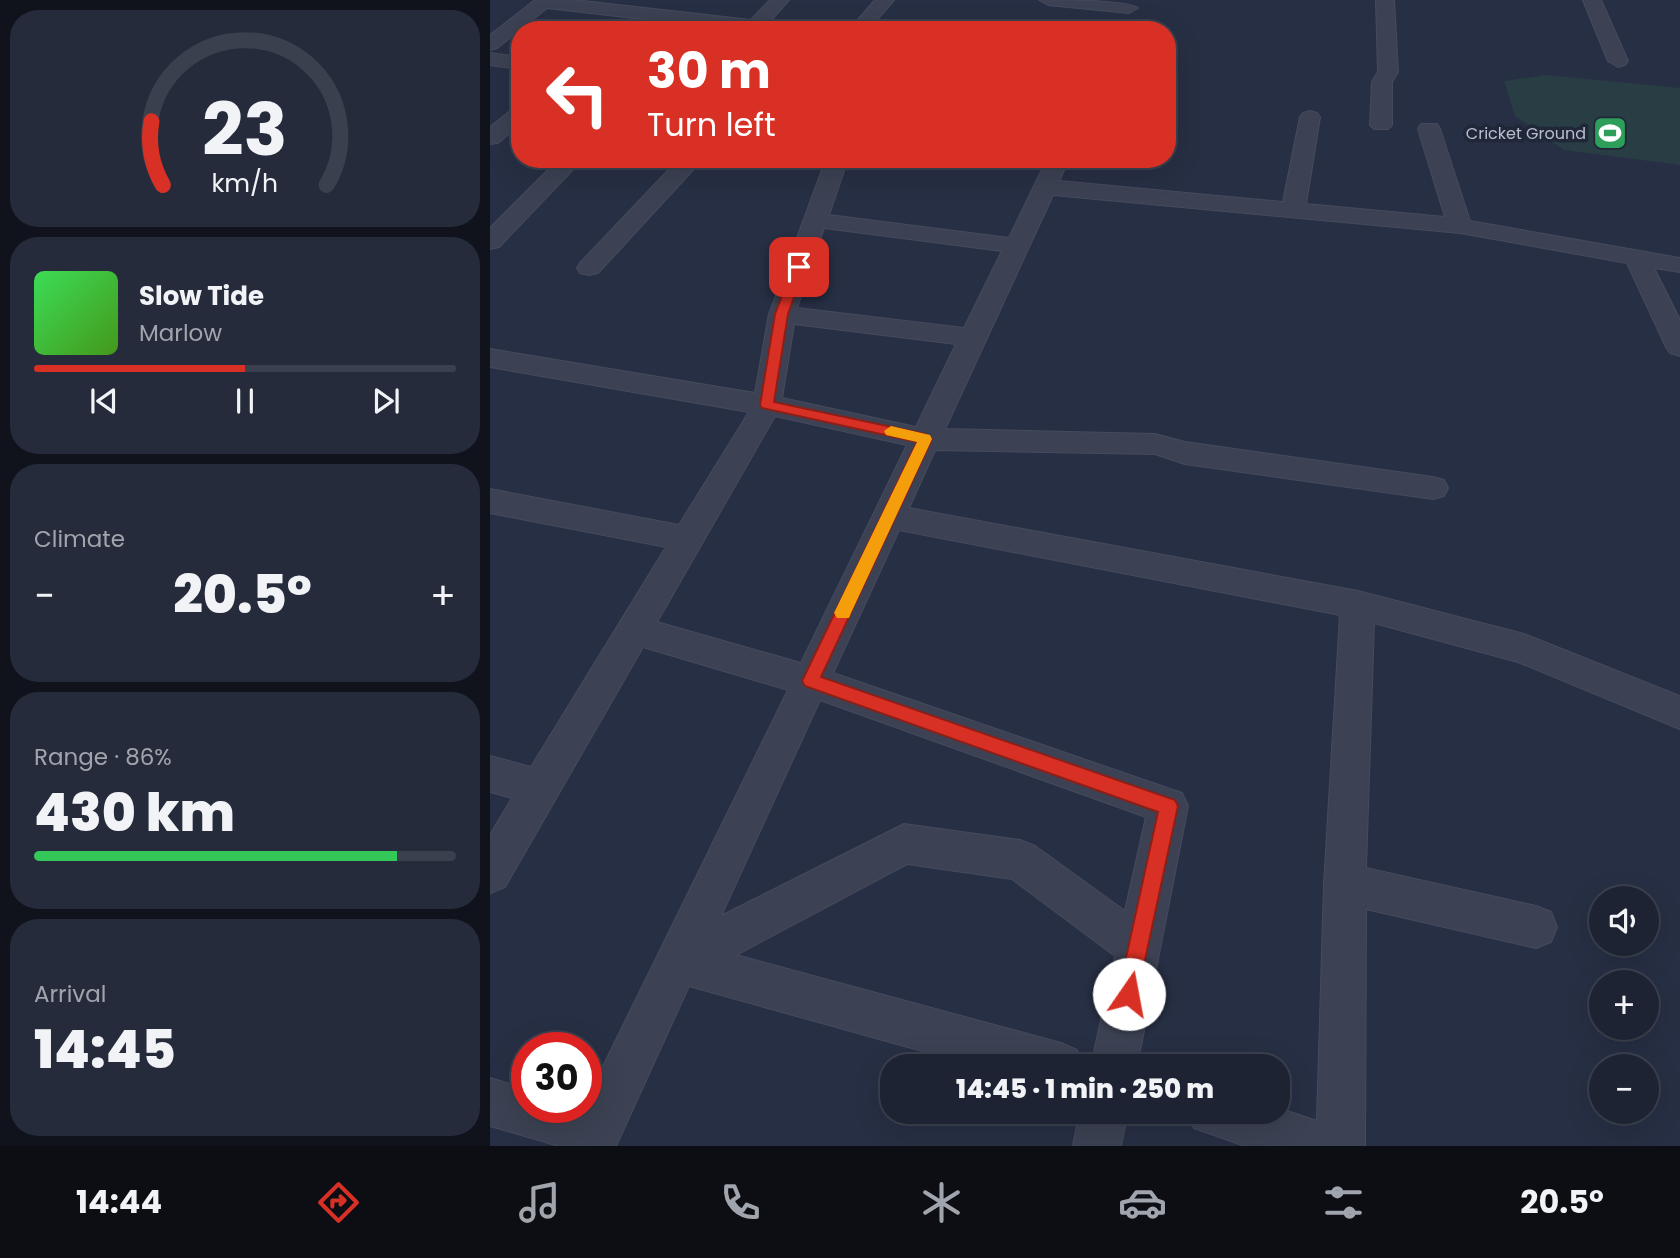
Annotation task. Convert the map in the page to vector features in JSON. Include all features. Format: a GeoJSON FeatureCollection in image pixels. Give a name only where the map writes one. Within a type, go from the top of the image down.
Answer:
{"type":"FeatureCollection","features":[{"type":"Feature","properties":{"kind":"street"},"geometry":{"type":"LineString","coordinates":[[760,21],[780,0]]}},
{"type":"Feature","properties":{"kind":"street"},"geometry":{"type":"LineString","coordinates":[[866,21],[885,0]]}},
{"type":"Feature","properties":{"kind":"street"},"geometry":{"type":"LineString","coordinates":[[1048,0],[1131,4],[1123,21]]}},
{"type":"Feature","properties":{"kind":"street"},"geometry":{"type":"LineString","coordinates":[[1381,125],[1382,82],[1388,72],[1385,0]]}},
{"type":"Feature","properties":{"kind":"street"},"geometry":{"type":"LineString","coordinates":[[1592,0],[1618,61]]}},
{"type":"Feature","properties":{"kind":"street"},"geometry":{"type":"LineString","coordinates":[[519,21],[545,1],[705,21]]}},
{"type":"Feature","properties":{"kind":"street"},"geometry":{"type":"LineString","coordinates":[[681,21],[685,18]]}},
{"type":"Feature","properties":{"kind":"street"},"geometry":{"type":"LineString","coordinates":[[490,44],[511,28]]}},
{"type":"Feature","properties":{"kind":"street"},"geometry":{"type":"LineString","coordinates":[[490,58],[511,61]]}},
{"type":"Feature","properties":{"kind":"street"},"geometry":{"type":"LineString","coordinates":[[1293,211],[1310,117]]}},
{"type":"Feature","properties":{"kind":"street"},"geometry":{"type":"LineString","coordinates":[[490,138],[511,120]]}},
{"type":"Feature","properties":{"kind":"street"},"geometry":{"type":"LineString","coordinates":[[1429,129],[1460,226]]}},
{"type":"Feature","properties":{"kind":"street"},"geometry":{"type":"LineString","coordinates":[[490,242],[563,168]]}},
{"type":"Feature","properties":{"kind":"street"},"geometry":{"type":"LineString","coordinates":[[589,268],[683,168]]}},
{"type":"Feature","properties":{"kind":"street"},"geometry":{"type":"LineString","coordinates":[[490,873],[767,405],[782,314],[834,168]]}},
{"type":"Feature","properties":{"kind":"street"},"geometry":{"type":"LineString","coordinates":[[490,1102],[590,1142],[1017,246],[1051,168]]}},
{"type":"Feature","properties":{"kind":"street"},"geometry":{"type":"LineString","coordinates":[[1063,168],[1293,211],[1460,226],[1680,265]]}},
{"type":"Feature","properties":{"kind":"street"},"geometry":{"type":"LineString","coordinates":[[816,220],[1017,246]]}},
{"type":"Feature","properties":{"kind":"street"},"geometry":{"type":"LineString","coordinates":[[1637,258],[1680,348]]}},
{"type":"Feature","properties":{"kind":"street"},"geometry":{"type":"LineString","coordinates":[[782,314],[973,338]]}},
{"type":"Feature","properties":{"kind":"street"},"geometry":{"type":"LineString","coordinates":[[490,358],[767,405],[925,439],[1155,444],[1185,453],[1433,488]]}},
{"type":"Feature","properties":{"kind":"street"},"geometry":{"type":"LineString","coordinates":[[490,501],[688,539]]}},
{"type":"Feature","properties":{"kind":"street"},"geometry":{"type":"LineString","coordinates":[[889,516],[1358,605],[1524,649],[1680,713]]}},
{"type":"Feature","properties":{"kind":"street"},"geometry":{"type":"LineString","coordinates":[[1342,1146],[1345,884],[1358,605]]}},
{"type":"Feature","properties":{"kind":"street"},"geometry":{"type":"LineString","coordinates":[[634,630],[811,681],[1168,806],[1117,1054]]}},
{"type":"Feature","properties":{"kind":"street"},"geometry":{"type":"LineString","coordinates":[[490,774],[540,788]]}},
{"type":"Feature","properties":{"kind":"street"},"geometry":{"type":"LineString","coordinates":[[678,961],[904,844],[1020,860],[1139,947]]}},
{"type":"Feature","properties":{"kind":"street"},"geometry":{"type":"LineString","coordinates":[[1345,884],[1536,927]]}},
{"type":"Feature","properties":{"kind":"street"},"geometry":{"type":"LineString","coordinates":[[678,961],[1017,1054]]}},
{"type":"Feature","properties":{"kind":"street"},"geometry":{"type":"LineString","coordinates":[[1097,1146],[1101,1124]]}},
{"type":"Feature","properties":{"kind":"street"},"geometry":{"type":"LineString","coordinates":[[1251,1124],[1320,1146]]}},
{"type":"Feature","properties":{"kind":"shaded area","name":"Cricket Ground"},"geometry":{"type":"Polygon","coordinates":[[[1546,75],[1680,88],[1680,165],[1564,150],[1515,116],[1504,81],[1546,75]]]}},
{"type":"Feature","properties":{"kind":"slow traffic"},"geometry":{"type":"LineString","coordinates":[[843,613],[925,439],[891,431]]}},
{"type":"Feature","properties":{"kind":"place","name":"Cricket Ground"},"geometry":{"type":"Point","coordinates":[1610,133]}},
{"type":"Feature","properties":{"kind":"route"},"geometry":{"type":"LineString","coordinates":[[799,267],[782,314],[767,405],[925,439],[811,681],[1168,806],[1129,994]]}}]}
